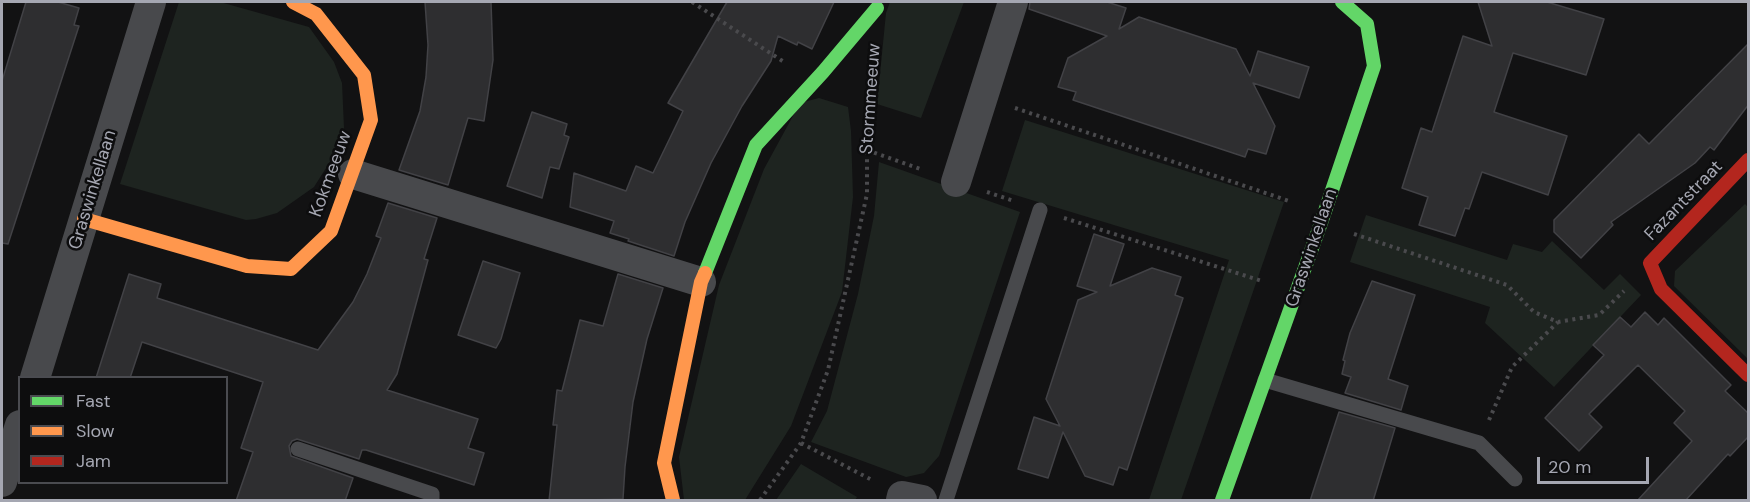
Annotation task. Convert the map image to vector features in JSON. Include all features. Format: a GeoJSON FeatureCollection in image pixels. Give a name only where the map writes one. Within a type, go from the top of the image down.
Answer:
{"type":"FeatureCollection","features":[{"type":"Feature","properties":{"kind":"street","name":"Graswinkellaan"},"geometry":{"type":"LineString","coordinates":[[35,376],[152,2]]}},
{"type":"Feature","properties":{"kind":"street","name":"Kokmeeuw"},"geometry":{"type":"LineString","coordinates":[[84,219],[247,266],[291,268],[331,231],[371,120],[364,75],[316,14],[293,2]]}},
{"type":"Feature","properties":{"kind":"street"},"geometry":{"type":"LineString","coordinates":[[956,182],[1013,2]]}},
{"type":"Feature","properties":{"kind":"street","name":"Graswinkellaan"},"geometry":{"type":"LineString","coordinates":[[1222,501],[1374,66],[1367,24],[1342,2]]}},
{"type":"Feature","properties":{"kind":"street","name":"Stormmeeuw"},"geometry":{"type":"LineString","coordinates":[[673,501],[664,463],[701,282],[756,145],[823,72],[877,8]]}},
{"type":"Feature","properties":{"kind":"street","name":"Fazantstraat"},"geometry":{"type":"LineString","coordinates":[[1749,160],[1650,263],[1661,289],[1749,375]]}},
{"type":"Feature","properties":{"kind":"street"},"geometry":{"type":"LineString","coordinates":[[352,174],[701,282]]}},
{"type":"Feature","properties":{"kind":"street"},"geometry":{"type":"LineString","coordinates":[[2,482],[18,431]]}},
{"type":"Feature","properties":{"kind":"lane"},"geometry":{"type":"LineString","coordinates":[[946,501],[1040,210]]}},
{"type":"Feature","properties":{"kind":"lane"},"geometry":{"type":"LineString","coordinates":[[1265,380],[1479,443],[1515,479]]}},
{"type":"Feature","properties":{"kind":"lane"},"geometry":{"type":"LineString","coordinates":[[298,449],[432,494],[432,501]]}},
{"type":"Feature","properties":{"kind":"path"},"geometry":{"type":"LineString","coordinates":[[692,2],[813,81]]}},
{"type":"Feature","properties":{"kind":"path","name":"Stormmeeuw"},"geometry":{"type":"LineString","coordinates":[[760,501],[801,443],[828,370],[867,194],[867,150],[873,67]]}},
{"type":"Feature","properties":{"kind":"path"},"geometry":{"type":"LineString","coordinates":[[982,98],[1289,199],[1321,223],[1507,285],[1534,312],[1558,322],[1599,315],[1629,286],[1661,289]]}},
{"type":"Feature","properties":{"kind":"path"},"geometry":{"type":"LineString","coordinates":[[867,150],[1040,210],[1296,292]]}},
{"type":"Feature","properties":{"kind":"path"},"geometry":{"type":"LineString","coordinates":[[1479,443],[1512,367],[1558,322]]}},
{"type":"Feature","properties":{"kind":"path"},"geometry":{"type":"LineString","coordinates":[[801,443],[908,499]]}},
{"type":"Feature","properties":{"kind":"shaded area"},"geometry":{"type":"Polygon","coordinates":[[[179,2],[220,2],[309,27],[334,62],[342,83],[344,128],[338,149],[314,187],[277,213],[246,220],[120,184],[179,2]]]}},
{"type":"Feature","properties":{"kind":"shaded area"},"geometry":{"type":"Polygon","coordinates":[[[890,2],[964,2],[921,118],[877,104],[886,13],[890,2]]]}},
{"type":"Feature","properties":{"kind":"shaded area"},"geometry":{"type":"Polygon","coordinates":[[[819,98],[848,107],[851,131],[853,197],[842,292],[791,426],[745,500],[684,500],[679,457],[719,285],[764,169],[800,103],[819,98]]]}},
{"type":"Feature","properties":{"kind":"shaded area"},"geometry":{"type":"Polygon","coordinates":[[[1025,120],[1284,202],[1181,500],[1149,500],[1229,260],[1002,191],[1025,120]]]}},
{"type":"Feature","properties":{"kind":"shaded area"},"geometry":{"type":"Polygon","coordinates":[[[879,162],[1020,212],[939,456],[924,473],[906,477],[811,442],[827,411],[858,294],[874,216],[879,162]]]}},
{"type":"Feature","properties":{"kind":"shaded area"},"geometry":{"type":"Polygon","coordinates":[[[1745,204],[1748,207],[1748,359],[1674,286],[1675,271],[1745,204]]]}},
{"type":"Feature","properties":{"kind":"shaded area"},"geometry":{"type":"Polygon","coordinates":[[[1366,215],[1507,260],[1513,244],[1542,252],[1552,241],[1604,290],[1620,274],[1641,295],[1554,387],[1485,323],[1490,307],[1350,262],[1366,215]]]}},
{"type":"Feature","properties":{"kind":"shaded area"},"geometry":{"type":"Polygon","coordinates":[[[801,464],[857,497],[855,500],[776,500],[801,464]]]}},
{"type":"Feature","properties":{"kind":"building"},"geometry":{"type":"Polygon","coordinates":[[[26,2],[58,2],[79,8],[74,25],[79,26],[8,244],[2,243],[2,81],[26,2]]]}},
{"type":"Feature","properties":{"kind":"building"},"geometry":{"type":"Polygon","coordinates":[[[425,2],[491,2],[493,60],[484,121],[468,118],[448,185],[399,170],[420,111],[426,77],[428,45],[425,2]]]}},
{"type":"Feature","properties":{"kind":"building"},"geometry":{"type":"Polygon","coordinates":[[[727,2],[834,2],[812,49],[778,36],[771,61],[742,106],[711,163],[685,222],[674,256],[610,233],[614,221],[570,207],[574,173],[626,191],[636,166],[653,173],[683,111],[668,103],[727,2]]]}},
{"type":"Feature","properties":{"kind":"building"},"geometry":{"type":"Polygon","coordinates":[[[1030,2],[1107,2],[1126,8],[1119,29],[1139,17],[1236,49],[1250,76],[1258,51],[1309,67],[1299,98],[1253,83],[1275,126],[1266,154],[1248,149],[1245,157],[1073,100],[1076,92],[1058,87],[1068,58],[1107,36],[1029,9],[1030,2]]]}},
{"type":"Feature","properties":{"kind":"building"},"geometry":{"type":"Polygon","coordinates":[[[1478,2],[1547,2],[1604,19],[1586,75],[1513,53],[1494,112],[1567,136],[1548,195],[1482,172],[1469,209],[1465,208],[1455,236],[1419,225],[1428,197],[1402,188],[1421,128],[1432,132],[1463,36],[1492,46],[1478,2]]]}},
{"type":"Feature","properties":{"kind":"building"},"geometry":{"type":"Polygon","coordinates":[[[1749,43],[1749,104],[1714,150],[1710,147],[1695,163],[1611,222],[1613,225],[1581,258],[1554,232],[1554,220],[1639,134],[1649,144],[1749,43]]]}},
{"type":"Feature","properties":{"kind":"building"},"geometry":{"type":"Polygon","coordinates":[[[532,112],[567,124],[564,135],[569,137],[559,169],[550,167],[542,198],[507,186],[532,112]]]}},
{"type":"Feature","properties":{"kind":"building"},"geometry":{"type":"Polygon","coordinates":[[[388,203],[437,218],[424,259],[428,260],[397,374],[387,390],[478,419],[468,448],[484,453],[474,485],[366,450],[362,450],[359,459],[297,439],[289,446],[291,456],[353,478],[345,501],[236,501],[253,452],[241,448],[263,382],[142,342],[131,376],[97,376],[129,274],[161,284],[157,298],[318,350],[353,302],[381,238],[376,236],[388,203]]]}},
{"type":"Feature","properties":{"kind":"building"},"geometry":{"type":"Polygon","coordinates":[[[1094,234],[1124,244],[1110,286],[1152,268],[1181,277],[1175,295],[1183,298],[1127,470],[1119,467],[1113,485],[1085,476],[1063,432],[1048,478],[1018,469],[1034,417],[1060,426],[1046,399],[1078,300],[1097,292],[1077,286],[1094,234]]]}},
{"type":"Feature","properties":{"kind":"building"},"geometry":{"type":"Polygon","coordinates":[[[483,261],[520,273],[501,339],[496,348],[458,335],[483,261]]]}},
{"type":"Feature","properties":{"kind":"building"},"geometry":{"type":"Polygon","coordinates":[[[618,274],[663,288],[647,339],[633,402],[623,499],[549,501],[557,425],[553,425],[557,390],[562,391],[580,320],[603,326],[618,274]]]}},
{"type":"Feature","properties":{"kind":"building"},"geometry":{"type":"Polygon","coordinates":[[[1372,281],[1415,295],[1388,379],[1408,386],[1401,410],[1345,393],[1351,377],[1342,374],[1345,361],[1343,360],[1350,333],[1372,281]]]}},
{"type":"Feature","properties":{"kind":"building"},"geometry":{"type":"Polygon","coordinates":[[[1645,312],[1658,325],[1664,318],[1731,385],[1725,391],[1749,414],[1749,436],[1730,456],[1728,454],[1685,501],[1637,501],[1692,441],[1674,423],[1685,411],[1638,365],[1589,414],[1602,427],[1579,451],[1545,418],[1604,355],[1593,345],[1620,317],[1631,327],[1645,312]]]}},
{"type":"Feature","properties":{"kind":"building"},"geometry":{"type":"Polygon","coordinates":[[[1339,412],[1395,428],[1373,501],[1310,501],[1339,412]]]}},
{"type":"Feature","properties":{"kind":"traffic: fast"},"geometry":{"type":"LineString","coordinates":[[1222,500],[1321,223],[1374,66],[1367,24],[1342,2]]}},
{"type":"Feature","properties":{"kind":"traffic: fast"},"geometry":{"type":"LineString","coordinates":[[705,273],[756,145],[823,72],[877,8]]}},
{"type":"Feature","properties":{"kind":"traffic: slow"},"geometry":{"type":"LineString","coordinates":[[84,219],[247,266],[291,269],[331,231],[371,120],[364,75],[316,14],[293,2]]}},
{"type":"Feature","properties":{"kind":"traffic: slow"},"geometry":{"type":"LineString","coordinates":[[673,500],[664,463],[701,282],[705,273]]}},
{"type":"Feature","properties":{"kind":"traffic: jam"},"geometry":{"type":"LineString","coordinates":[[1748,160],[1650,263],[1661,289],[1748,375]]}}]}
